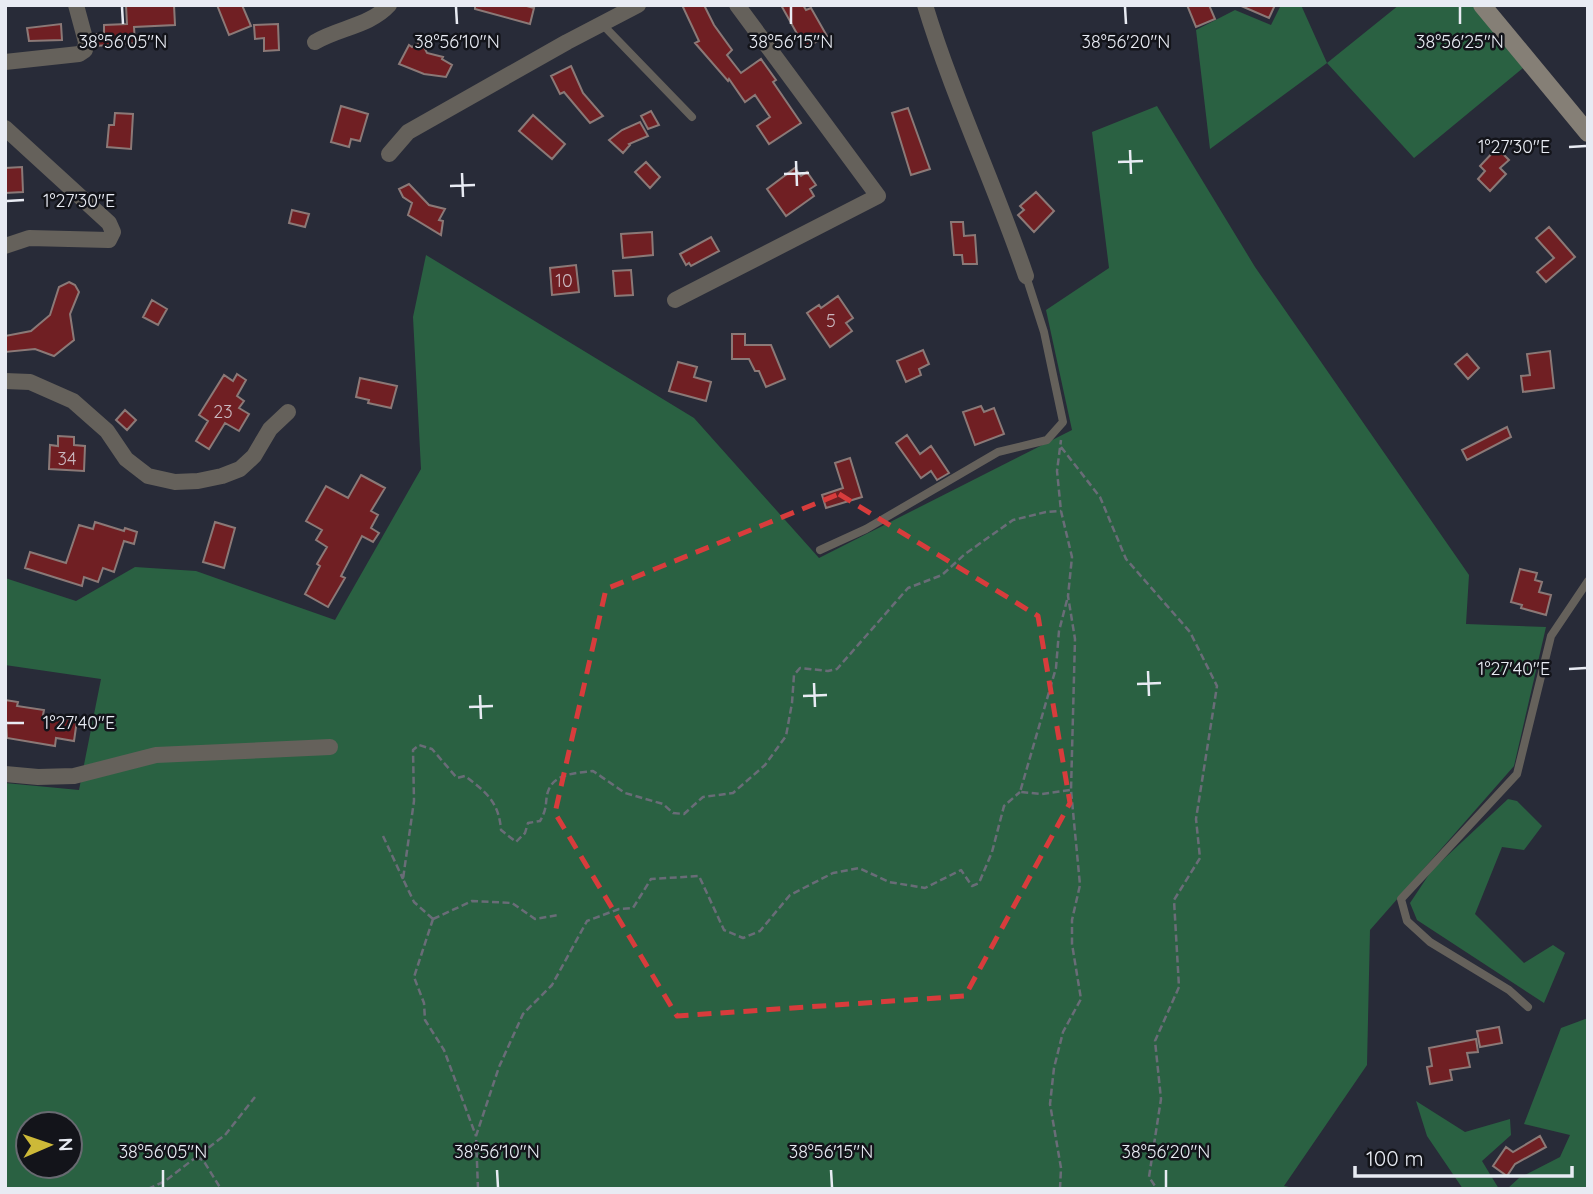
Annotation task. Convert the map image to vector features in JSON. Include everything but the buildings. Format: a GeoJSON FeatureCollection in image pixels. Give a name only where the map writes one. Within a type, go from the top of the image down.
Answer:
{"type":"FeatureCollection","features":[{"type":"Feature","properties":{"kind":"main road"},"geometry":{"type":"LineString","coordinates":[[1482,5],[1588,133]]}},
{"type":"Feature","properties":{"kind":"street"},"geometry":{"type":"LineString","coordinates":[[5,62],[79,54],[85,50],[86,42],[76,5]]}},
{"type":"Feature","properties":{"kind":"street"},"geometry":{"type":"LineString","coordinates":[[315,42],[326,35],[358,26],[389,5]]}},
{"type":"Feature","properties":{"kind":"street"},"geometry":{"type":"LineString","coordinates":[[389,154],[408,132],[638,5]]}},
{"type":"Feature","properties":{"kind":"street"},"geometry":{"type":"LineString","coordinates":[[675,300],[878,196],[737,5]]}},
{"type":"Feature","properties":{"kind":"street"},"geometry":{"type":"LineString","coordinates":[[925,5],[955,94],[973,133],[1026,276]]}},
{"type":"Feature","properties":{"kind":"street"},"geometry":{"type":"LineString","coordinates":[[5,128],[109,223],[113,232],[109,240],[29,238],[5,246]]}},
{"type":"Feature","properties":{"kind":"street"},"geometry":{"type":"LineString","coordinates":[[5,381],[30,382],[73,401],[107,431],[126,459],[148,476],[175,482],[210,479],[240,469],[254,456],[270,429],[288,412]]}},
{"type":"Feature","properties":{"kind":"street"},"geometry":{"type":"LineString","coordinates":[[5,774],[74,776],[156,755],[330,747]]}},
{"type":"Feature","properties":{"kind":"lane"},"geometry":{"type":"LineString","coordinates":[[602,24],[692,117]]}},
{"type":"Feature","properties":{"kind":"lane"},"geometry":{"type":"LineString","coordinates":[[820,550],[866,529],[998,452],[1047,440],[1063,422],[1044,332],[1026,276]]}},
{"type":"Feature","properties":{"kind":"lane"},"geometry":{"type":"LineString","coordinates":[[1528,1007],[1509,990],[1430,942],[1406,921],[1401,899],[1517,774],[1551,636],[1588,581]]}},
{"type":"Feature","properties":{"kind":"path"},"geometry":{"type":"LineString","coordinates":[[476,1136],[499,1067],[523,1014],[552,985],[587,921],[619,909],[632,908],[650,879],[699,876],[724,930],[743,938],[760,931],[790,895],[833,873],[859,868],[890,882],[925,888],[961,870],[972,886],[979,883],[992,852],[1004,806],[1020,792],[1056,668],[1059,632],[1068,596],[1072,557],[1061,512],[1057,471],[1063,422]]}},
{"type":"Feature","properties":{"kind":"path"},"geometry":{"type":"LineString","coordinates":[[1061,447],[1100,496],[1126,559],[1190,632],[1217,687],[1196,819],[1200,858],[1174,900],[1179,987],[1155,1041],[1161,1100],[1149,1177],[1157,1189]]}},
{"type":"Feature","properties":{"kind":"path"},"geometry":{"type":"LineString","coordinates":[[403,878],[414,801],[413,750],[419,745],[432,749],[457,778],[465,776],[489,794],[500,816],[500,830],[516,842],[525,833],[528,823],[540,821],[547,810],[549,789],[562,776],[593,771],[625,793],[663,804],[673,813],[684,814],[703,797],[733,793],[765,765],[786,736],[794,675],[800,668],[828,671],[837,668],[908,588],[942,575],[965,554],[1013,520],[1046,512],[1061,512]]}},
{"type":"Feature","properties":{"kind":"path"},"geometry":{"type":"LineString","coordinates":[[1060,1189],[1061,1168],[1050,1104],[1054,1068],[1063,1032],[1081,999],[1072,944],[1072,920],[1080,885],[1071,790],[1075,639],[1068,596]]}},
{"type":"Feature","properties":{"kind":"path"},"geometry":{"type":"LineString","coordinates":[[1020,792],[1042,794],[1071,790]]}},
{"type":"Feature","properties":{"kind":"path"},"geometry":{"type":"LineString","coordinates":[[383,836],[414,902],[433,919]]}},
{"type":"Feature","properties":{"kind":"path"},"geometry":{"type":"LineString","coordinates":[[478,1189],[476,1136],[444,1051],[425,1020],[425,1003],[414,977],[433,919],[472,901],[512,903],[536,919],[558,915]]}},
{"type":"Feature","properties":{"kind":"path"},"geometry":{"type":"LineString","coordinates":[[148,1189],[165,1181],[225,1135],[255,1097]]}},
{"type":"Feature","properties":{"kind":"path"},"geometry":{"type":"LineString","coordinates":[[196,1157],[203,1160],[221,1189]]}},
{"type":"Feature","properties":{"kind":"highlighted area"},"geometry":{"type":"Polygon","coordinates":[[[839,494],[1038,616],[1070,803],[965,996],[677,1016],[555,813],[606,589],[839,494]]]}},
{"type":"Feature","properties":{"kind":"green space"},"geometry":{"type":"Polygon","coordinates":[[[1281,5],[1301,5],[1327,63],[1210,149],[1196,30],[1235,10],[1271,25],[1281,5]]]}},
{"type":"Feature","properties":{"kind":"green space"},"geometry":{"type":"Polygon","coordinates":[[[1399,5],[1472,5],[1523,68],[1414,158],[1327,63],[1399,5]]]}},
{"type":"Feature","properties":{"kind":"green space"},"geometry":{"type":"Polygon","coordinates":[[[1157,106],[1255,267],[1469,575],[1466,624],[1546,627],[1514,766],[1370,930],[1367,1065],[1284,1186],[1299,1189],[5,1189],[5,783],[79,790],[101,679],[5,665],[5,578],[76,601],[135,567],[196,571],[335,620],[421,469],[413,317],[426,255],[694,418],[819,558],[1072,430],[1046,310],[1109,268],[1092,132],[1157,106]]]}},
{"type":"Feature","properties":{"kind":"green space"},"geometry":{"type":"Polygon","coordinates":[[[1508,799],[1517,801],[1542,826],[1524,850],[1502,847],[1475,914],[1524,963],[1553,945],[1565,953],[1544,1003],[1417,920],[1410,903],[1432,870],[1508,799]]]}},
{"type":"Feature","properties":{"kind":"green space"},"geometry":{"type":"Polygon","coordinates":[[[1588,1018],[1588,1189],[1507,1189],[1519,1178],[1560,1157],[1570,1135],[1524,1124],[1561,1028],[1588,1018]]]}},
{"type":"Feature","properties":{"kind":"green space"},"geometry":{"type":"Polygon","coordinates":[[[1416,1101],[1465,1132],[1510,1119],[1511,1135],[1482,1161],[1499,1189],[1463,1189],[1427,1136],[1416,1101]]]}}]}
